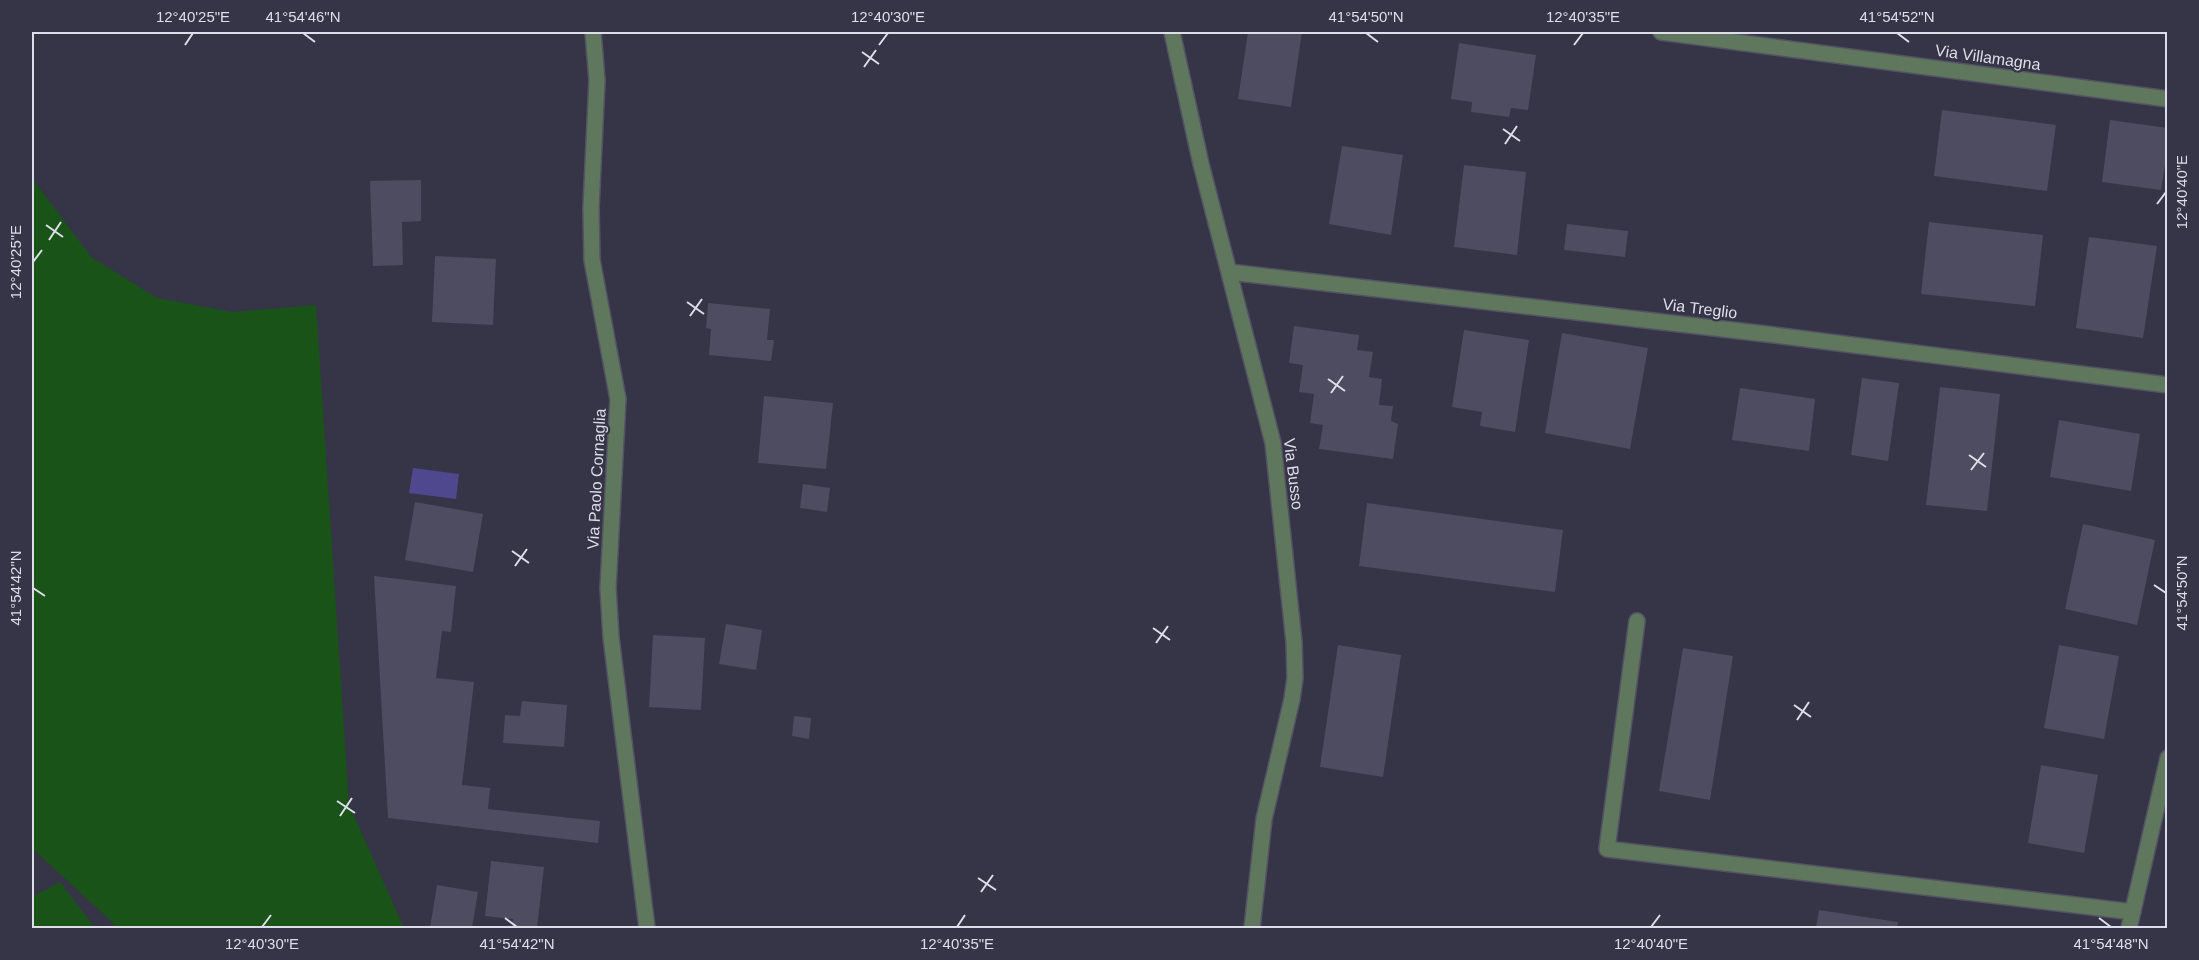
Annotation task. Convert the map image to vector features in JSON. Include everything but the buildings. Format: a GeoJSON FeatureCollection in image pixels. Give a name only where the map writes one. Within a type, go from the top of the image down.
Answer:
{"type":"FeatureCollection","features":[{"type":"Feature","properties":{"kind":"street","name":"Via Paolo Cornaglia"},"geometry":{"type":"LineString","coordinates":[[593,32],[597,80],[591,208],[592,260],[618,399],[608,588],[610,627],[646,928]]}},
{"type":"Feature","properties":{"kind":"street","name":"Via Busso"},"geometry":{"type":"LineString","coordinates":[[1172,32],[1201,164],[1273,443],[1294,654],[1295,678],[1290,709],[1261,838],[1252,928]]}},
{"type":"Feature","properties":{"kind":"street","name":"Via Villamagna"},"geometry":{"type":"LineString","coordinates":[[1661,32],[1706,34],[2168,99]]}},
{"type":"Feature","properties":{"kind":"street","name":"Via Treglio"},"geometry":{"type":"LineString","coordinates":[[1229,272],[1766,334],[2168,386]]}},
{"type":"Feature","properties":{"kind":"street"},"geometry":{"type":"LineString","coordinates":[[1637,621],[1607,849],[2133,912]]}},
{"type":"Feature","properties":{"kind":"street"},"geometry":{"type":"LineString","coordinates":[[2129,928],[2168,758]]}},
{"type":"Feature","properties":{"kind":"green space"},"geometry":{"type":"Polygon","coordinates":[[[32,178],[91,257],[157,298],[232,312],[316,305],[349,805],[404,928],[115,928],[112,922],[32,848],[32,178]]]}},
{"type":"Feature","properties":{"kind":"green space"},"geometry":{"type":"Polygon","coordinates":[[[60,882],[95,928],[32,928],[32,897],[60,882]]]}},
{"type":"Feature","properties":{"kind":"shaded area"},"geometry":{"type":"Polygon","coordinates":[[[413,468],[459,474],[456,499],[409,493],[413,468]]]}}]}
